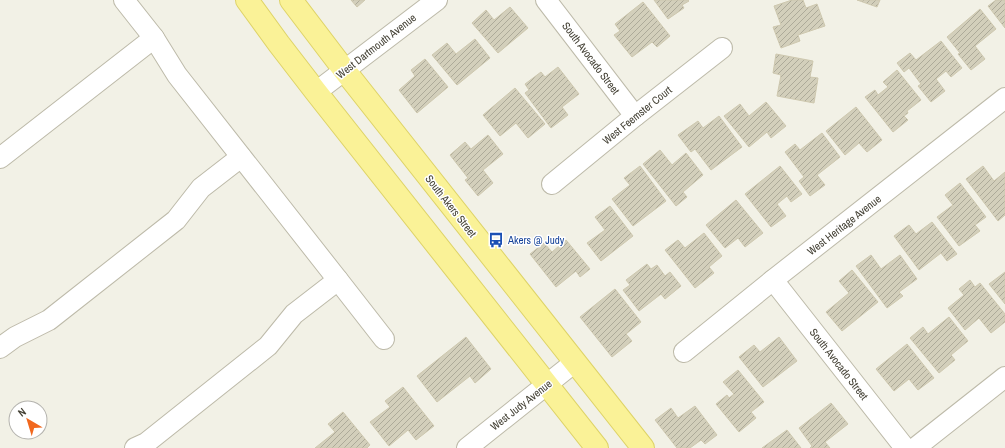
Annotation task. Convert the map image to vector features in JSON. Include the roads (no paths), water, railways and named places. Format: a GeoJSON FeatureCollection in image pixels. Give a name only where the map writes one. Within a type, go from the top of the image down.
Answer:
{"type":"FeatureCollection","features":[{"type":"Feature","properties":{"kind":"main road"},"geometry":{"type":"LineString","coordinates":[[247,0],[316,92],[597,448]]}},
{"type":"Feature","properties":{"kind":"main road","name":"South Akers Street"},"geometry":{"type":"LineString","coordinates":[[291,0],[345,71],[643,448]]}},
{"type":"Feature","properties":{"kind":"street"},"geometry":{"type":"LineString","coordinates":[[124,0],[154,38],[177,75],[384,339]]}},
{"type":"Feature","properties":{"kind":"street","name":"West Dartmouth Avenue"},"geometry":{"type":"LineString","coordinates":[[316,92],[437,0]]}},
{"type":"Feature","properties":{"kind":"street","name":"South Avocado Street"},"geometry":{"type":"LineString","coordinates":[[546,0],[635,116]]}},
{"type":"Feature","properties":{"kind":"street"},"geometry":{"type":"LineString","coordinates":[[0,158],[154,38]]}},
{"type":"Feature","properties":{"kind":"street","name":"West Feemster Court"},"geometry":{"type":"LineString","coordinates":[[552,184],[635,116],[722,48]]}},
{"type":"Feature","properties":{"kind":"street","name":"West Heritage Avenue"},"geometry":{"type":"LineString","coordinates":[[684,352],[773,280],[1005,98]]}},
{"type":"Feature","properties":{"kind":"street"},"geometry":{"type":"LineString","coordinates":[[0,348],[15,336],[49,320],[176,220],[201,188],[241,157]]}},
{"type":"Feature","properties":{"kind":"street"},"geometry":{"type":"LineString","coordinates":[[135,448],[146,443],[268,346],[294,314],[338,280]]}},
{"type":"Feature","properties":{"kind":"street","name":"South Avocado Street"},"geometry":{"type":"LineString","coordinates":[[773,280],[905,448]]}},
{"type":"Feature","properties":{"kind":"street","name":"West Judy Avenue"},"geometry":{"type":"LineString","coordinates":[[466,448],[576,362]]}},
{"type":"Feature","properties":{"kind":"street"},"geometry":{"type":"LineString","coordinates":[[915,448],[1005,377]]}},
{"type":"Feature","properties":{"kind":"place","name":"Akers @ Judy"},"geometry":{"type":"Point","coordinates":[496,240]}}]}
